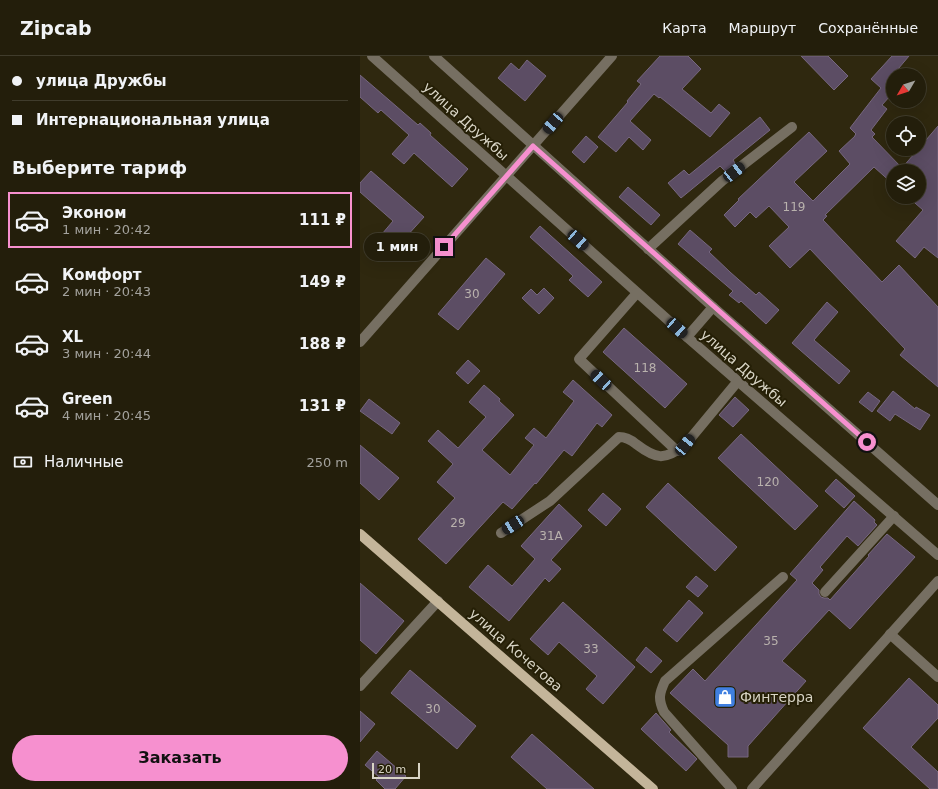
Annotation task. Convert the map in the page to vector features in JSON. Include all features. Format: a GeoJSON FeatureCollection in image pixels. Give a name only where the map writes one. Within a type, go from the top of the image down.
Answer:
{"type":"FeatureCollection","features":[{"type":"Feature","properties":{"kind":"main road","name":"улица Кочетова"},"geometry":{"type":"LineString","coordinates":[[360,534],[653,789]]}},
{"type":"Feature","properties":{"kind":"street","name":"улица Дружбы"},"geometry":{"type":"LineString","coordinates":[[372,56],[637,293],[938,555]]}},
{"type":"Feature","properties":{"kind":"street","name":"улица Дружбы"},"geometry":{"type":"LineString","coordinates":[[434,56],[648,249],[938,505]]}},
{"type":"Feature","properties":{"kind":"street"},"geometry":{"type":"LineString","coordinates":[[360,342],[612,56]]}},
{"type":"Feature","properties":{"kind":"street"},"geometry":{"type":"LineString","coordinates":[[648,249],[722,181],[792,127]]}},
{"type":"Feature","properties":{"kind":"street"},"geometry":{"type":"LineString","coordinates":[[637,293],[579,359],[677,451]]}},
{"type":"Feature","properties":{"kind":"street"},"geometry":{"type":"LineString","coordinates":[[687,337],[713,306]]}},
{"type":"Feature","properties":{"kind":"street"},"geometry":{"type":"LineString","coordinates":[[501,533],[550,501],[619,437],[628,438],[649,454],[660,457],[674,453],[685,445],[738,381]]}},
{"type":"Feature","properties":{"kind":"street"},"geometry":{"type":"LineString","coordinates":[[825,592],[894,516]]}},
{"type":"Feature","properties":{"kind":"street"},"geometry":{"type":"LineString","coordinates":[[732,789],[664,712],[660,702],[660,691],[665,681],[783,577]]}},
{"type":"Feature","properties":{"kind":"street"},"geometry":{"type":"LineString","coordinates":[[752,789],[938,581]]}},
{"type":"Feature","properties":{"kind":"street"},"geometry":{"type":"LineString","coordinates":[[360,686],[438,601]]}},
{"type":"Feature","properties":{"kind":"street"},"geometry":{"type":"LineString","coordinates":[[890,634],[938,677]]}},
{"type":"Feature","properties":{"kind":"building"},"geometry":{"type":"Polygon","coordinates":[[[660,56],[688,56],[701,69],[682,89],[711,113],[719,104],[730,113],[710,137],[660,97],[659,98],[654,94],[630,121],[651,140],[643,150],[629,137],[616,152],[598,137],[628,102],[627,101],[641,84],[637,81],[660,56]]]}},
{"type":"Feature","properties":{"kind":"building"},"geometry":{"type":"Polygon","coordinates":[[[801,56],[828,56],[848,76],[834,90],[801,56]]]}},
{"type":"Feature","properties":{"kind":"building"},"geometry":{"type":"Polygon","coordinates":[[[892,56],[909,56],[899,68],[886,68],[886,100],[882,105],[887,109],[871,130],[875,134],[872,137],[886,151],[886,156],[890,156],[898,164],[886,164],[886,178],[874,167],[825,215],[827,216],[823,220],[882,282],[899,265],[938,307],[938,387],[900,355],[905,349],[810,249],[790,268],[769,246],[789,227],[769,206],[756,218],[750,212],[735,227],[724,215],[739,200],[738,199],[809,132],[827,151],[794,182],[813,201],[850,164],[839,151],[855,136],[856,134],[850,128],[881,88],[871,79],[892,56]]]}},
{"type":"Feature","properties":{"kind":"building"},"geometry":{"type":"Polygon","coordinates":[[[527,60],[546,76],[525,101],[498,78],[511,63],[519,70],[527,60]]]}},
{"type":"Feature","properties":{"kind":"building"},"geometry":{"type":"Polygon","coordinates":[[[360,75],[418,125],[420,123],[431,133],[430,135],[468,169],[452,187],[414,153],[404,164],[392,154],[409,135],[381,110],[378,113],[360,97],[360,75]]]}},
{"type":"Feature","properties":{"kind":"building"},"geometry":{"type":"Polygon","coordinates":[[[760,117],[770,130],[733,160],[735,163],[725,171],[720,166],[681,198],[668,183],[684,170],[689,175],[760,117]]]}},
{"type":"Feature","properties":{"kind":"building"},"geometry":{"type":"Polygon","coordinates":[[[938,126],[938,258],[924,247],[915,258],[896,241],[923,210],[916,204],[926,204],[926,164],[905,164],[912,156],[926,156],[926,140],[938,126]]]}},
{"type":"Feature","properties":{"kind":"building"},"geometry":{"type":"Polygon","coordinates":[[[586,136],[598,147],[584,163],[572,152],[586,136]]]}},
{"type":"Feature","properties":{"kind":"building"},"geometry":{"type":"Polygon","coordinates":[[[371,171],[424,217],[397,247],[382,234],[393,221],[360,192],[360,183],[371,171]]]}},
{"type":"Feature","properties":{"kind":"building"},"geometry":{"type":"Polygon","coordinates":[[[628,187],[660,215],[651,225],[619,197],[628,187]]]}},
{"type":"Feature","properties":{"kind":"building"},"geometry":{"type":"Polygon","coordinates":[[[540,226],[602,282],[588,297],[569,280],[573,276],[530,237],[540,226]]]}},
{"type":"Feature","properties":{"kind":"building"},"geometry":{"type":"Polygon","coordinates":[[[690,230],[712,249],[709,252],[730,272],[756,295],[759,292],[779,310],[766,324],[741,301],[739,303],[729,295],[733,291],[678,244],[690,230]]]}},
{"type":"Feature","properties":{"kind":"building"},"geometry":{"type":"Polygon","coordinates":[[[486,258],[505,274],[458,330],[438,314],[486,258]]]}},
{"type":"Feature","properties":{"kind":"building"},"geometry":{"type":"Polygon","coordinates":[[[544,288],[554,298],[539,314],[522,298],[531,289],[537,295],[544,288]]]}},
{"type":"Feature","properties":{"kind":"building"},"geometry":{"type":"Polygon","coordinates":[[[827,302],[838,312],[814,340],[850,371],[839,384],[792,343],[827,302]]]}},
{"type":"Feature","properties":{"kind":"building"},"geometry":{"type":"Polygon","coordinates":[[[624,328],[687,384],[665,408],[603,352],[624,328]]]}},
{"type":"Feature","properties":{"kind":"building"},"geometry":{"type":"Polygon","coordinates":[[[468,360],[480,371],[468,384],[456,373],[468,360]]]}},
{"type":"Feature","properties":{"kind":"building"},"geometry":{"type":"Polygon","coordinates":[[[573,380],[612,415],[602,427],[597,423],[572,456],[564,450],[536,484],[535,483],[512,509],[503,502],[446,564],[418,539],[455,498],[437,482],[453,464],[428,441],[438,430],[458,448],[486,417],[469,402],[484,385],[500,399],[499,401],[514,415],[482,450],[510,475],[534,445],[525,438],[534,428],[546,438],[574,401],[563,392],[573,380]]]}},
{"type":"Feature","properties":{"kind":"building"},"geometry":{"type":"Polygon","coordinates":[[[893,391],[915,409],[916,407],[930,415],[920,430],[895,414],[890,421],[877,411],[893,391]]]}},
{"type":"Feature","properties":{"kind":"building"},"geometry":{"type":"Polygon","coordinates":[[[868,392],[880,401],[872,412],[859,402],[868,392]]]}},
{"type":"Feature","properties":{"kind":"building"},"geometry":{"type":"Polygon","coordinates":[[[735,397],[749,410],[733,427],[719,415],[735,397]]]}},
{"type":"Feature","properties":{"kind":"building"},"geometry":{"type":"Polygon","coordinates":[[[369,399],[400,423],[392,434],[360,411],[369,399]]]}},
{"type":"Feature","properties":{"kind":"building"},"geometry":{"type":"Polygon","coordinates":[[[741,434],[818,506],[795,530],[718,458],[741,434]]]}},
{"type":"Feature","properties":{"kind":"building"},"geometry":{"type":"Polygon","coordinates":[[[360,445],[399,478],[379,500],[360,483],[360,445]]]}},
{"type":"Feature","properties":{"kind":"building"},"geometry":{"type":"Polygon","coordinates":[[[836,479],[855,496],[844,508],[825,491],[836,479]]]}},
{"type":"Feature","properties":{"kind":"building"},"geometry":{"type":"Polygon","coordinates":[[[668,483],[737,547],[715,571],[646,507],[668,483]]]}},
{"type":"Feature","properties":{"kind":"building"},"geometry":{"type":"Polygon","coordinates":[[[603,493],[621,509],[606,526],[588,510],[603,493]]]}},
{"type":"Feature","properties":{"kind":"building"},"geometry":{"type":"Polygon","coordinates":[[[854,501],[875,520],[874,522],[877,525],[858,546],[847,536],[820,567],[823,570],[812,583],[819,590],[821,597],[828,598],[830,600],[887,534],[915,557],[850,629],[829,610],[782,661],[806,681],[748,746],[748,757],[728,757],[728,745],[670,693],[693,669],[705,681],[797,580],[790,574],[854,501]]]}},
{"type":"Feature","properties":{"kind":"building"},"geometry":{"type":"Polygon","coordinates":[[[559,504],[582,526],[551,560],[561,569],[549,582],[545,578],[509,621],[469,587],[488,565],[512,586],[535,559],[521,546],[559,504]]]}},
{"type":"Feature","properties":{"kind":"building"},"geometry":{"type":"Polygon","coordinates":[[[696,576],[708,586],[698,597],[686,587],[696,576]]]}},
{"type":"Feature","properties":{"kind":"building"},"geometry":{"type":"Polygon","coordinates":[[[360,583],[404,621],[376,654],[360,640],[360,583]]]}},
{"type":"Feature","properties":{"kind":"building"},"geometry":{"type":"Polygon","coordinates":[[[689,600],[703,613],[677,642],[663,630],[689,600]]]}},
{"type":"Feature","properties":{"kind":"building"},"geometry":{"type":"Polygon","coordinates":[[[563,602],[635,667],[603,704],[586,689],[597,676],[559,642],[548,655],[530,639],[563,602]]]}},
{"type":"Feature","properties":{"kind":"building"},"geometry":{"type":"Polygon","coordinates":[[[646,647],[662,661],[651,673],[636,660],[646,647]]]}},
{"type":"Feature","properties":{"kind":"building"},"geometry":{"type":"Polygon","coordinates":[[[410,670],[476,726],[457,749],[391,693],[410,670]]]}},
{"type":"Feature","properties":{"kind":"building"},"geometry":{"type":"Polygon","coordinates":[[[909,678],[938,705],[938,718],[911,747],[938,772],[938,789],[930,789],[863,728],[909,678]]]}},
{"type":"Feature","properties":{"kind":"building"},"geometry":{"type":"Polygon","coordinates":[[[360,711],[375,724],[360,742],[360,711]]]}},
{"type":"Feature","properties":{"kind":"building"},"geometry":{"type":"Polygon","coordinates":[[[656,713],[671,730],[669,732],[697,759],[686,771],[641,729],[656,713]]]}},
{"type":"Feature","properties":{"kind":"building"},"geometry":{"type":"Polygon","coordinates":[[[532,734],[594,789],[547,789],[511,757],[532,734]]]}},
{"type":"Feature","properties":{"kind":"building"},"geometry":{"type":"Polygon","coordinates":[[[377,751],[406,776],[395,789],[385,789],[376,780],[379,777],[365,765],[377,751]]]}},
{"type":"Feature","properties":{"kind":"place","name":"Финтерра"},"geometry":{"type":"Point","coordinates":[725,697]}},
{"type":"Feature","properties":{"kind":"route"},"geometry":{"type":"LineString","coordinates":[[444,247],[533,146],[867,442]]}}]}
